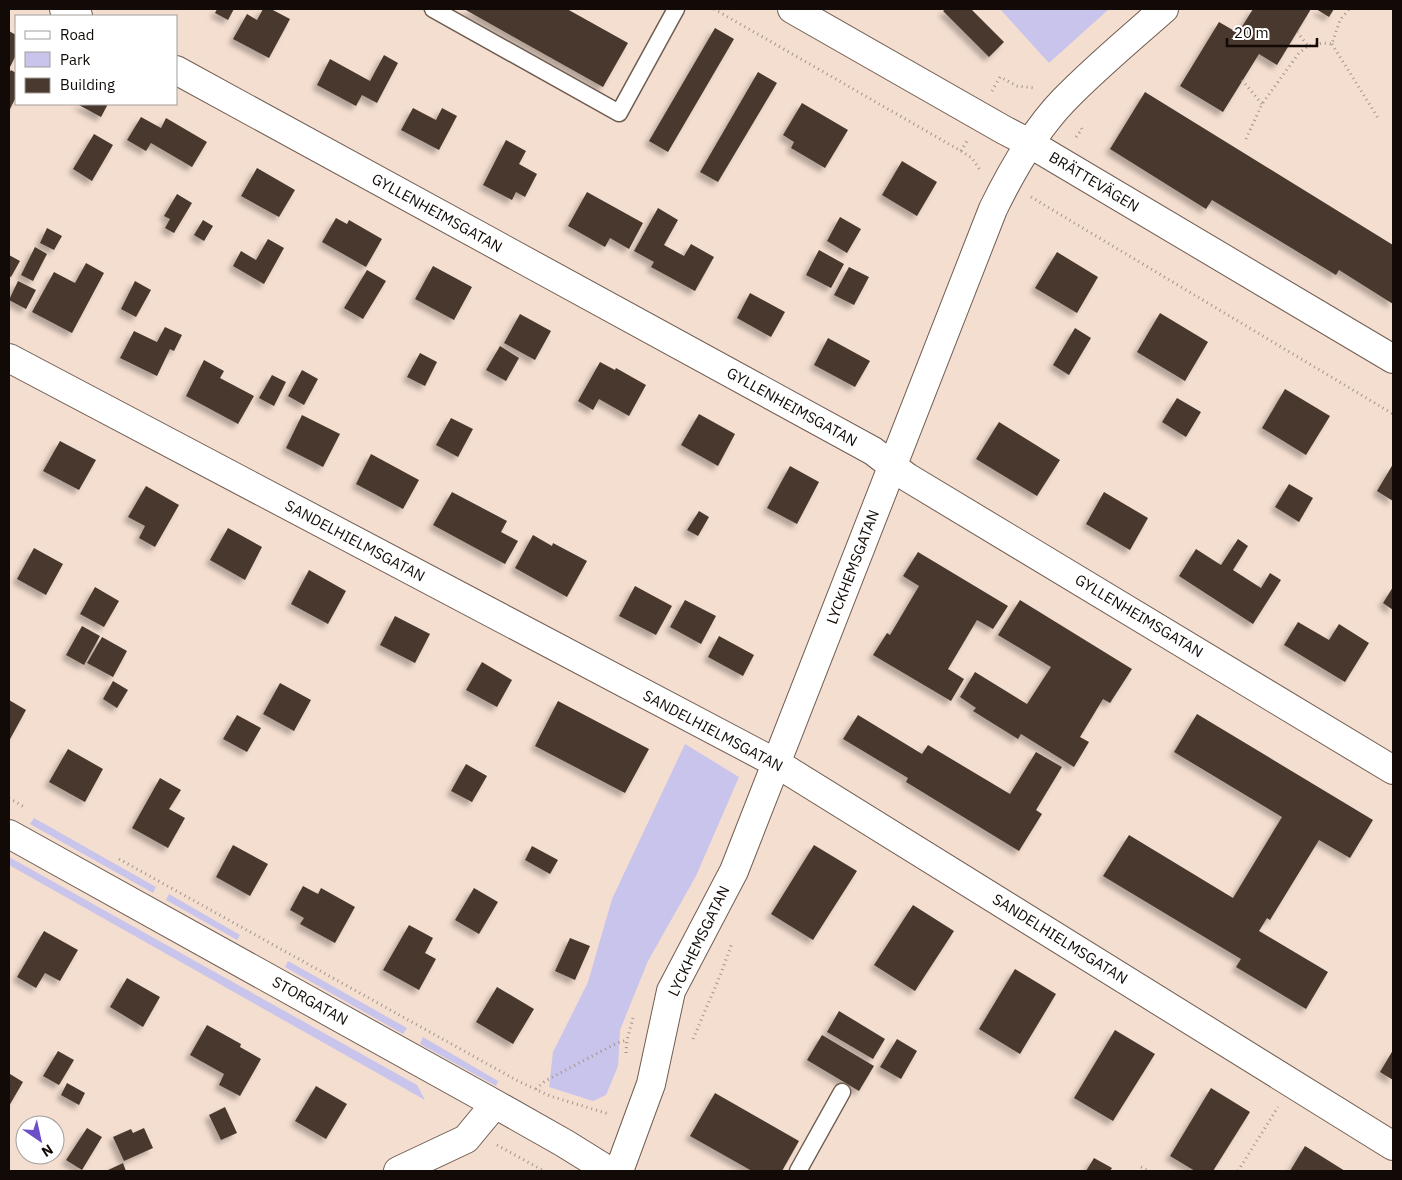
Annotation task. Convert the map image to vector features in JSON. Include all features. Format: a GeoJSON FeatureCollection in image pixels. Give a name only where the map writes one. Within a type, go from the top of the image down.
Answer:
{"type":"FeatureCollection","features":[{"type":"Feature","properties":{"kind":"street"},"geometry":{"type":"LineString","coordinates":[[64,9],[76,15]]}},
{"type":"Feature","properties":{"kind":"street","name":"BRÄTTEVÄGEN"},"geometry":{"type":"LineString","coordinates":[[792,9],[1029,143],[1393,359]]}},
{"type":"Feature","properties":{"kind":"street","name":"LYCKHEMSGATAN"},"geometry":{"type":"LineString","coordinates":[[619,1171],[651,1084],[671,991],[734,871],[993,209],[1029,143],[1064,100],[1164,9]]}},
{"type":"Feature","properties":{"kind":"street","name":"GYLLENHEIMSGATAN"},"geometry":{"type":"LineString","coordinates":[[178,71],[873,451],[908,477],[1393,770]]}},
{"type":"Feature","properties":{"kind":"street","name":"SANDELHIELMSGATAN"},"geometry":{"type":"LineString","coordinates":[[9,358],[776,763],[1393,1146]]}},
{"type":"Feature","properties":{"kind":"street","name":"STORGATAN"},"geometry":{"type":"LineString","coordinates":[[9,834],[495,1104],[609,1171]]}},
{"type":"Feature","properties":{"kind":"street"},"geometry":{"type":"LineString","coordinates":[[398,1171],[466,1139],[495,1104]]}},
{"type":"Feature","properties":{"kind":"lane"},"geometry":{"type":"LineString","coordinates":[[433,9],[618,113],[676,9]]}},
{"type":"Feature","properties":{"kind":"lane"},"geometry":{"type":"LineString","coordinates":[[798,1171],[842,1092]]}},
{"type":"Feature","properties":{"kind":"path"},"geometry":{"type":"LineString","coordinates":[[714,9],[961,151],[1000,77],[1017,86],[1034,89],[1040,87]]}},
{"type":"Feature","properties":{"kind":"path"},"geometry":{"type":"LineString","coordinates":[[1332,44],[1340,20],[1349,9]]}},
{"type":"Feature","properties":{"kind":"path"},"geometry":{"type":"LineString","coordinates":[[1297,32],[1308,46]]}},
{"type":"Feature","properties":{"kind":"path"},"geometry":{"type":"LineString","coordinates":[[1246,139],[1262,104],[1299,53],[1308,46],[1323,42],[1332,44],[1378,118]]}},
{"type":"Feature","properties":{"kind":"path"},"geometry":{"type":"LineString","coordinates":[[1242,80],[1262,104]]}},
{"type":"Feature","properties":{"kind":"path"},"geometry":{"type":"LineString","coordinates":[[1005,184],[1061,214],[1393,414]]}},
{"type":"Feature","properties":{"kind":"path"},"geometry":{"type":"LineString","coordinates":[[9,798],[35,812]]}},
{"type":"Feature","properties":{"kind":"path"},"geometry":{"type":"LineString","coordinates":[[113,855],[536,1090],[612,1115]]}},
{"type":"Feature","properties":{"kind":"path"},"geometry":{"type":"LineString","coordinates":[[536,1090],[545,1081],[626,1040]]}},
{"type":"Feature","properties":{"kind":"path"},"geometry":{"type":"LineString","coordinates":[[1238,1171],[1293,1083]]}},
{"type":"Feature","properties":{"kind":"path"},"geometry":{"type":"LineString","coordinates":[[1141,1166],[1149,1171]]}},
{"type":"Feature","properties":{"kind":"green space"},"geometry":{"type":"Polygon","coordinates":[[[1000,9],[1109,9],[1049,63],[1000,9]]]}},
{"type":"Feature","properties":{"kind":"green space"},"geometry":{"type":"Polygon","coordinates":[[[685,744],[739,777],[696,876],[648,961],[620,1030],[618,1066],[606,1095],[593,1101],[549,1087],[553,1052],[588,982],[612,899],[685,744]]]}},
{"type":"Feature","properties":{"kind":"green space"},"geometry":{"type":"Polygon","coordinates":[[[34,818],[156,887],[153,893],[30,824],[34,818]]]}},
{"type":"Feature","properties":{"kind":"green space"},"geometry":{"type":"Polygon","coordinates":[[[9,857],[417,1085],[425,1100],[9,865],[9,857]]]}},
{"type":"Feature","properties":{"kind":"green space"},"geometry":{"type":"Polygon","coordinates":[[[169,894],[240,935],[237,940],[166,900],[169,894]]]}},
{"type":"Feature","properties":{"kind":"green space"},"geometry":{"type":"Polygon","coordinates":[[[288,961],[407,1028],[403,1034],[285,967],[288,961]]]}},
{"type":"Feature","properties":{"kind":"green space"},"geometry":{"type":"Polygon","coordinates":[[[423,1037],[498,1081],[496,1086],[420,1044],[423,1037]]]}},
{"type":"Feature","properties":{"kind":"building"},"geometry":{"type":"Polygon","coordinates":[[[217,9],[234,9],[228,20],[215,13],[217,9]]]}},
{"type":"Feature","properties":{"kind":"building"},"geometry":{"type":"Polygon","coordinates":[[[263,9],[271,9],[290,19],[269,58],[233,39],[247,14],[257,20],[263,9]]]}},
{"type":"Feature","properties":{"kind":"building"},"geometry":{"type":"Polygon","coordinates":[[[464,9],[567,9],[628,43],[603,87],[464,9]]]}},
{"type":"Feature","properties":{"kind":"building"},"geometry":{"type":"Polygon","coordinates":[[[946,9],[971,9],[1004,42],[989,57],[943,11],[946,9]]]}},
{"type":"Feature","properties":{"kind":"building"},"geometry":{"type":"Polygon","coordinates":[[[1253,9],[1311,9],[1277,65],[1259,54],[1223,112],[1180,86],[1219,22],[1238,33],[1253,9]]]}},
{"type":"Feature","properties":{"kind":"building"},"geometry":{"type":"Polygon","coordinates":[[[1316,9],[1334,9],[1329,17],[1316,9]]]}},
{"type":"Feature","properties":{"kind":"building"},"geometry":{"type":"Polygon","coordinates":[[[715,28],[734,39],[668,152],[649,141],[715,28]]]}},
{"type":"Feature","properties":{"kind":"building"},"geometry":{"type":"Polygon","coordinates":[[[9,31],[15,34],[15,57],[9,69],[9,31]]]}},
{"type":"Feature","properties":{"kind":"building"},"geometry":{"type":"Polygon","coordinates":[[[384,55],[398,63],[377,103],[362,95],[356,106],[317,85],[330,59],[370,81],[384,55]]]}},
{"type":"Feature","properties":{"kind":"building"},"geometry":{"type":"Polygon","coordinates":[[[11,70],[15,72],[15,99],[9,111],[9,73],[11,70]]]}},
{"type":"Feature","properties":{"kind":"building"},"geometry":{"type":"Polygon","coordinates":[[[758,72],[777,83],[718,182],[700,172],[758,72]]]}},
{"type":"Feature","properties":{"kind":"building"},"geometry":{"type":"Polygon","coordinates":[[[1145,92],[1393,245],[1393,304],[1339,270],[1336,275],[1212,200],[1206,209],[1110,149],[1145,92]]]}},
{"type":"Feature","properties":{"kind":"building"},"geometry":{"type":"Polygon","coordinates":[[[802,103],[848,130],[825,168],[791,148],[794,142],[783,135],[802,103]]]}},
{"type":"Feature","properties":{"kind":"building"},"geometry":{"type":"Polygon","coordinates":[[[79,105],[107,105],[101,117],[79,105]]]}},
{"type":"Feature","properties":{"kind":"building"},"geometry":{"type":"Polygon","coordinates":[[[413,108],[436,120],[442,108],[457,116],[439,150],[401,130],[413,108]]]}},
{"type":"Feature","properties":{"kind":"building"},"geometry":{"type":"Polygon","coordinates":[[[141,117],[161,128],[166,118],[207,142],[192,167],[151,143],[146,151],[127,140],[141,117]]]}},
{"type":"Feature","properties":{"kind":"building"},"geometry":{"type":"Polygon","coordinates":[[[94,134],[113,145],[92,181],[73,169],[94,134]]]}},
{"type":"Feature","properties":{"kind":"building"},"geometry":{"type":"Polygon","coordinates":[[[506,140],[526,151],[519,164],[537,174],[525,197],[516,192],[512,200],[483,185],[506,140]]]}},
{"type":"Feature","properties":{"kind":"building"},"geometry":{"type":"Polygon","coordinates":[[[902,161],[937,182],[917,216],[882,195],[902,161]]]}},
{"type":"Feature","properties":{"kind":"building"},"geometry":{"type":"Polygon","coordinates":[[[257,168],[295,190],[279,217],[241,196],[257,168]]]}},
{"type":"Feature","properties":{"kind":"building"},"geometry":{"type":"Polygon","coordinates":[[[587,192],[643,223],[629,249],[610,238],[605,247],[568,226],[587,192]]]}},
{"type":"Feature","properties":{"kind":"building"},"geometry":{"type":"Polygon","coordinates":[[[177,194],[192,203],[174,233],[165,228],[170,219],[164,216],[177,194]]]}},
{"type":"Feature","properties":{"kind":"building"},"geometry":{"type":"Polygon","coordinates":[[[658,208],[678,220],[664,245],[684,256],[691,244],[714,257],[695,291],[651,267],[654,262],[634,251],[658,208]]]}},
{"type":"Feature","properties":{"kind":"building"},"geometry":{"type":"Polygon","coordinates":[[[840,217],[861,229],[847,253],[827,241],[840,217]]]}},
{"type":"Feature","properties":{"kind":"building"},"geometry":{"type":"Polygon","coordinates":[[[336,218],[347,224],[349,220],[382,239],[366,267],[322,242],[336,218]]]}},
{"type":"Feature","properties":{"kind":"building"},"geometry":{"type":"Polygon","coordinates":[[[203,220],[213,226],[204,241],[194,235],[203,220]]]}},
{"type":"Feature","properties":{"kind":"building"},"geometry":{"type":"Polygon","coordinates":[[[47,228],[62,236],[54,250],[40,243],[47,228]]]}},
{"type":"Feature","properties":{"kind":"building"},"geometry":{"type":"Polygon","coordinates":[[[268,239],[284,248],[264,284],[233,266],[241,251],[256,260],[268,239]]]}},
{"type":"Feature","properties":{"kind":"building"},"geometry":{"type":"Polygon","coordinates":[[[35,247],[47,254],[33,281],[21,275],[35,247]]]}},
{"type":"Feature","properties":{"kind":"building"},"geometry":{"type":"Polygon","coordinates":[[[819,250],[844,264],[831,288],[806,275],[819,250]]]}},
{"type":"Feature","properties":{"kind":"building"},"geometry":{"type":"Polygon","coordinates":[[[1057,252],[1098,277],[1077,313],[1035,288],[1057,252]]]}},
{"type":"Feature","properties":{"kind":"building"},"geometry":{"type":"Polygon","coordinates":[[[9,255],[20,261],[11,277],[9,276],[9,255]]]}},
{"type":"Feature","properties":{"kind":"building"},"geometry":{"type":"Polygon","coordinates":[[[86,263],[104,273],[72,333],[32,312],[54,272],[75,283],[86,263]]]}},
{"type":"Feature","properties":{"kind":"building"},"geometry":{"type":"Polygon","coordinates":[[[433,266],[472,287],[454,320],[415,299],[433,266]]]}},
{"type":"Feature","properties":{"kind":"building"},"geometry":{"type":"Polygon","coordinates":[[[849,267],[869,277],[854,305],[834,295],[849,267]]]}},
{"type":"Feature","properties":{"kind":"building"},"geometry":{"type":"Polygon","coordinates":[[[367,270],[386,281],[363,319],[344,308],[367,270]]]}},
{"type":"Feature","properties":{"kind":"building"},"geometry":{"type":"Polygon","coordinates":[[[18,281],[36,290],[26,309],[9,300],[18,281]]]}},
{"type":"Feature","properties":{"kind":"building"},"geometry":{"type":"Polygon","coordinates":[[[135,281],[151,290],[136,317],[121,309],[135,281]]]}},
{"type":"Feature","properties":{"kind":"building"},"geometry":{"type":"Polygon","coordinates":[[[750,293],[785,312],[771,337],[737,318],[750,293]]]}},
{"type":"Feature","properties":{"kind":"building"},"geometry":{"type":"Polygon","coordinates":[[[1160,313],[1208,342],[1185,381],[1137,352],[1160,313]]]}},
{"type":"Feature","properties":{"kind":"building"},"geometry":{"type":"Polygon","coordinates":[[[520,314],[551,331],[535,360],[504,343],[520,314]]]}},
{"type":"Feature","properties":{"kind":"building"},"geometry":{"type":"Polygon","coordinates":[[[165,327],[182,335],[174,351],[170,349],[157,376],[120,358],[134,331],[157,342],[165,327]]]}},
{"type":"Feature","properties":{"kind":"building"},"geometry":{"type":"Polygon","coordinates":[[[1075,328],[1091,338],[1069,375],[1053,365],[1075,328]]]}},
{"type":"Feature","properties":{"kind":"building"},"geometry":{"type":"Polygon","coordinates":[[[828,338],[870,361],[855,387],[814,365],[828,338]]]}},
{"type":"Feature","properties":{"kind":"building"},"geometry":{"type":"Polygon","coordinates":[[[500,346],[519,358],[506,381],[486,370],[500,346]]]}},
{"type":"Feature","properties":{"kind":"building"},"geometry":{"type":"Polygon","coordinates":[[[420,353],[437,362],[425,386],[407,377],[420,353]]]}},
{"type":"Feature","properties":{"kind":"building"},"geometry":{"type":"Polygon","coordinates":[[[204,360],[224,371],[220,378],[254,396],[238,424],[186,396],[204,360]]]}},
{"type":"Feature","properties":{"kind":"building"},"geometry":{"type":"Polygon","coordinates":[[[600,362],[615,370],[616,368],[646,385],[629,416],[599,399],[593,410],[578,401],[600,362]]]}},
{"type":"Feature","properties":{"kind":"building"},"geometry":{"type":"Polygon","coordinates":[[[302,370],[318,379],[304,405],[288,396],[302,370]]]}},
{"type":"Feature","properties":{"kind":"building"},"geometry":{"type":"Polygon","coordinates":[[[272,375],[286,382],[274,406],[259,398],[272,375]]]}},
{"type":"Feature","properties":{"kind":"building"},"geometry":{"type":"Polygon","coordinates":[[[1285,389],[1330,416],[1306,455],[1262,428],[1285,389]]]}},
{"type":"Feature","properties":{"kind":"building"},"geometry":{"type":"Polygon","coordinates":[[[1177,398],[1201,412],[1186,437],[1162,422],[1177,398]]]}},
{"type":"Feature","properties":{"kind":"building"},"geometry":{"type":"Polygon","coordinates":[[[699,414],[735,434],[718,466],[681,445],[699,414]]]}},
{"type":"Feature","properties":{"kind":"building"},"geometry":{"type":"Polygon","coordinates":[[[302,415],[340,434],[323,467],[286,448],[302,415]]]}},
{"type":"Feature","properties":{"kind":"building"},"geometry":{"type":"Polygon","coordinates":[[[451,418],[473,429],[458,457],[436,445],[451,418]]]}},
{"type":"Feature","properties":{"kind":"building"},"geometry":{"type":"Polygon","coordinates":[[[999,422],[1060,460],[1037,496],[976,459],[999,422]]]}},
{"type":"Feature","properties":{"kind":"building"},"geometry":{"type":"Polygon","coordinates":[[[60,441],[96,460],[79,490],[43,471],[60,441]]]}},
{"type":"Feature","properties":{"kind":"building"},"geometry":{"type":"Polygon","coordinates":[[[371,454],[419,480],[403,509],[356,484],[371,454]]]}},
{"type":"Feature","properties":{"kind":"building"},"geometry":{"type":"Polygon","coordinates":[[[1393,464],[1393,501],[1377,491],[1393,464]]]}},
{"type":"Feature","properties":{"kind":"building"},"geometry":{"type":"Polygon","coordinates":[[[790,466],[819,482],[797,524],[767,508],[790,466]]]}},
{"type":"Feature","properties":{"kind":"building"},"geometry":{"type":"Polygon","coordinates":[[[1289,484],[1313,498],[1299,522],[1275,507],[1289,484]]]}},
{"type":"Feature","properties":{"kind":"building"},"geometry":{"type":"Polygon","coordinates":[[[146,486],[179,505],[155,547],[139,538],[145,526],[128,517],[146,486]]]}},
{"type":"Feature","properties":{"kind":"building"},"geometry":{"type":"Polygon","coordinates":[[[452,492],[507,521],[501,532],[518,541],[505,564],[433,525],[452,492]]]}},
{"type":"Feature","properties":{"kind":"building"},"geometry":{"type":"Polygon","coordinates":[[[1104,492],[1148,518],[1130,550],[1086,524],[1104,492]]]}},
{"type":"Feature","properties":{"kind":"building"},"geometry":{"type":"Polygon","coordinates":[[[699,511],[709,517],[698,536],[687,530],[699,511]]]}},
{"type":"Feature","properties":{"kind":"building"},"geometry":{"type":"Polygon","coordinates":[[[228,528],[262,547],[245,580],[210,560],[228,528]]]}},
{"type":"Feature","properties":{"kind":"building"},"geometry":{"type":"Polygon","coordinates":[[[533,535],[552,546],[553,543],[587,561],[567,597],[515,568],[533,535]]]}},
{"type":"Feature","properties":{"kind":"building"},"geometry":{"type":"Polygon","coordinates":[[[1238,539],[1248,546],[1233,570],[1261,588],[1270,573],[1281,580],[1253,624],[1179,576],[1196,549],[1221,565],[1238,539]]]}},
{"type":"Feature","properties":{"kind":"building"},"geometry":{"type":"Polygon","coordinates":[[[34,548],[63,564],[46,595],[17,579],[34,548]]]}},
{"type":"Feature","properties":{"kind":"building"},"geometry":{"type":"Polygon","coordinates":[[[918,552],[1008,606],[993,629],[977,620],[948,669],[964,679],[951,701],[873,655],[887,633],[890,635],[919,586],[903,576],[918,552]]]}},
{"type":"Feature","properties":{"kind":"building"},"geometry":{"type":"Polygon","coordinates":[[[309,570],[346,591],[328,624],[291,604],[309,570]]]}},
{"type":"Feature","properties":{"kind":"building"},"geometry":{"type":"Polygon","coordinates":[[[635,586],[672,606],[656,635],[619,616],[635,586]]]}},
{"type":"Feature","properties":{"kind":"building"},"geometry":{"type":"Polygon","coordinates":[[[95,587],[119,601],[104,627],[80,614],[95,587]]]}},
{"type":"Feature","properties":{"kind":"building"},"geometry":{"type":"Polygon","coordinates":[[[1393,587],[1393,610],[1383,603],[1393,587]]]}},
{"type":"Feature","properties":{"kind":"building"},"geometry":{"type":"Polygon","coordinates":[[[685,600],[716,616],[701,644],[670,627],[685,600]]]}},
{"type":"Feature","properties":{"kind":"building"},"geometry":{"type":"Polygon","coordinates":[[[1020,600],[1132,669],[1110,703],[1103,699],[1080,737],[1089,742],[1074,767],[1021,734],[1018,739],[973,711],[976,708],[960,697],[975,672],[1027,704],[1051,667],[998,635],[1020,600]]]}},
{"type":"Feature","properties":{"kind":"building"},"geometry":{"type":"Polygon","coordinates":[[[395,616],[430,634],[415,663],[380,645],[395,616]]]}},
{"type":"Feature","properties":{"kind":"building"},"geometry":{"type":"Polygon","coordinates":[[[1298,622],[1329,640],[1339,624],[1369,643],[1345,682],[1284,645],[1298,622]]]}},
{"type":"Feature","properties":{"kind":"building"},"geometry":{"type":"Polygon","coordinates":[[[82,626],[100,636],[84,665],[66,655],[82,626]]]}},
{"type":"Feature","properties":{"kind":"building"},"geometry":{"type":"Polygon","coordinates":[[[719,636],[754,655],[743,676],[708,657],[719,636]]]}},
{"type":"Feature","properties":{"kind":"building"},"geometry":{"type":"Polygon","coordinates":[[[102,637],[127,651],[113,677],[87,663],[102,637]]]}},
{"type":"Feature","properties":{"kind":"building"},"geometry":{"type":"Polygon","coordinates":[[[482,662],[512,680],[497,707],[466,690],[482,662]]]}},
{"type":"Feature","properties":{"kind":"building"},"geometry":{"type":"Polygon","coordinates":[[[113,681],[128,690],[117,708],[103,699],[113,681]]]}},
{"type":"Feature","properties":{"kind":"building"},"geometry":{"type":"Polygon","coordinates":[[[280,683],[311,700],[294,731],[263,714],[280,683]]]}},
{"type":"Feature","properties":{"kind":"building"},"geometry":{"type":"Polygon","coordinates":[[[9,700],[26,710],[9,741],[9,700]]]}},
{"type":"Feature","properties":{"kind":"building"},"geometry":{"type":"Polygon","coordinates":[[[558,701],[649,749],[625,793],[535,746],[558,701]]]}},
{"type":"Feature","properties":{"kind":"building"},"geometry":{"type":"Polygon","coordinates":[[[1197,714],[1373,820],[1350,858],[1319,840],[1270,920],[1267,918],[1259,931],[1328,972],[1306,1009],[1236,967],[1241,959],[1103,876],[1129,835],[1233,898],[1282,817],[1174,752],[1197,714]]]}},
{"type":"Feature","properties":{"kind":"building"},"geometry":{"type":"Polygon","coordinates":[[[237,715],[261,728],[247,752],[223,739],[237,715]]]}},
{"type":"Feature","properties":{"kind":"building"},"geometry":{"type":"Polygon","coordinates":[[[858,715],[922,754],[928,745],[1010,794],[1036,752],[1062,767],[1036,810],[1042,814],[1019,851],[906,782],[908,778],[843,739],[858,715]]]}},
{"type":"Feature","properties":{"kind":"building"},"geometry":{"type":"Polygon","coordinates":[[[68,749],[103,769],[85,802],[49,782],[68,749]]]}},
{"type":"Feature","properties":{"kind":"building"},"geometry":{"type":"Polygon","coordinates":[[[466,764],[487,776],[472,802],[451,791],[466,764]]]}},
{"type":"Feature","properties":{"kind":"building"},"geometry":{"type":"Polygon","coordinates":[[[160,778],[181,790],[169,809],[185,818],[168,848],[132,828],[160,778]]]}},
{"type":"Feature","properties":{"kind":"building"},"geometry":{"type":"Polygon","coordinates":[[[233,845],[268,864],[250,896],[216,877],[233,845]]]}},
{"type":"Feature","properties":{"kind":"building"},"geometry":{"type":"Polygon","coordinates":[[[814,845],[857,871],[813,940],[771,914],[814,845]]]}},
{"type":"Feature","properties":{"kind":"building"},"geometry":{"type":"Polygon","coordinates":[[[532,846],[558,860],[550,874],[525,860],[532,846]]]}},
{"type":"Feature","properties":{"kind":"building"},"geometry":{"type":"Polygon","coordinates":[[[303,886],[318,894],[321,888],[355,907],[335,943],[300,924],[304,918],[290,910],[303,886]]]}},
{"type":"Feature","properties":{"kind":"building"},"geometry":{"type":"Polygon","coordinates":[[[474,888],[498,902],[479,934],[455,920],[474,888]]]}},
{"type":"Feature","properties":{"kind":"building"},"geometry":{"type":"Polygon","coordinates":[[[913,905],[954,931],[915,991],[874,965],[913,905]]]}},
{"type":"Feature","properties":{"kind":"building"},"geometry":{"type":"Polygon","coordinates":[[[409,925],[433,938],[425,953],[436,959],[419,990],[383,970],[409,925]]]}},
{"type":"Feature","properties":{"kind":"building"},"geometry":{"type":"Polygon","coordinates":[[[44,931],[78,950],[60,981],[45,973],[36,988],[17,977],[44,931]]]}},
{"type":"Feature","properties":{"kind":"building"},"geometry":{"type":"Polygon","coordinates":[[[570,938],[590,946],[575,980],[555,971],[570,938]]]}},
{"type":"Feature","properties":{"kind":"building"},"geometry":{"type":"Polygon","coordinates":[[[1015,969],[1056,994],[1020,1054],[979,1029],[1015,969]]]}},
{"type":"Feature","properties":{"kind":"building"},"geometry":{"type":"Polygon","coordinates":[[[127,978],[160,997],[143,1027],[110,1007],[127,978]]]}},
{"type":"Feature","properties":{"kind":"building"},"geometry":{"type":"Polygon","coordinates":[[[497,987],[534,1009],[513,1044],[476,1022],[497,987]]]}},
{"type":"Feature","properties":{"kind":"building"},"geometry":{"type":"Polygon","coordinates":[[[839,1011],[885,1039],[873,1059],[827,1032],[839,1011]]]}},
{"type":"Feature","properties":{"kind":"building"},"geometry":{"type":"Polygon","coordinates":[[[207,1025],[241,1044],[240,1047],[261,1059],[240,1096],[219,1085],[224,1074],[190,1055],[207,1025]]]}},
{"type":"Feature","properties":{"kind":"building"},"geometry":{"type":"Polygon","coordinates":[[[1115,1030],[1155,1054],[1113,1121],[1074,1098],[1115,1030]]]}},
{"type":"Feature","properties":{"kind":"building"},"geometry":{"type":"Polygon","coordinates":[[[822,1035],[874,1066],[859,1091],[807,1060],[822,1035]]]}},
{"type":"Feature","properties":{"kind":"building"},"geometry":{"type":"Polygon","coordinates":[[[897,1039],[917,1051],[901,1079],[880,1067],[897,1039]]]}},
{"type":"Feature","properties":{"kind":"building"},"geometry":{"type":"Polygon","coordinates":[[[1393,1050],[1393,1080],[1380,1072],[1393,1050]]]}},
{"type":"Feature","properties":{"kind":"building"},"geometry":{"type":"Polygon","coordinates":[[[58,1051],[74,1060],[59,1085],[43,1076],[58,1051]]]}},
{"type":"Feature","properties":{"kind":"building"},"geometry":{"type":"Polygon","coordinates":[[[10,1074],[23,1082],[9,1106],[9,1077],[10,1074]]]}},
{"type":"Feature","properties":{"kind":"building"},"geometry":{"type":"Polygon","coordinates":[[[67,1083],[85,1093],[79,1105],[61,1095],[67,1083]]]}},
{"type":"Feature","properties":{"kind":"building"},"geometry":{"type":"Polygon","coordinates":[[[316,1086],[347,1104],[326,1139],[295,1121],[316,1086]]]}},
{"type":"Feature","properties":{"kind":"building"},"geometry":{"type":"Polygon","coordinates":[[[1211,1088],[1250,1112],[1213,1171],[1195,1171],[1170,1156],[1211,1088]]]}},
{"type":"Feature","properties":{"kind":"building"},"geometry":{"type":"Polygon","coordinates":[[[715,1093],[799,1141],[782,1171],[752,1171],[690,1136],[715,1093]]]}},
{"type":"Feature","properties":{"kind":"building"},"geometry":{"type":"Polygon","coordinates":[[[225,1107],[237,1133],[221,1140],[209,1115],[225,1107]]]}},
{"type":"Feature","properties":{"kind":"building"},"geometry":{"type":"Polygon","coordinates":[[[87,1128],[102,1137],[82,1170],[66,1160],[87,1128]]]}},
{"type":"Feature","properties":{"kind":"building"},"geometry":{"type":"Polygon","coordinates":[[[144,1128],[153,1148],[124,1161],[113,1137],[131,1129],[133,1133],[144,1128]]]}},
{"type":"Feature","properties":{"kind":"building"},"geometry":{"type":"Polygon","coordinates":[[[1305,1146],[1345,1171],[1290,1171],[1305,1146]]]}},
{"type":"Feature","properties":{"kind":"building"},"geometry":{"type":"Polygon","coordinates":[[[1094,1158],[1112,1168],[1110,1171],[1086,1171],[1094,1158]]]}},
{"type":"Feature","properties":{"kind":"building"},"geometry":{"type":"Polygon","coordinates":[[[123,1163],[126,1171],[106,1171],[123,1163]]]}}]}
